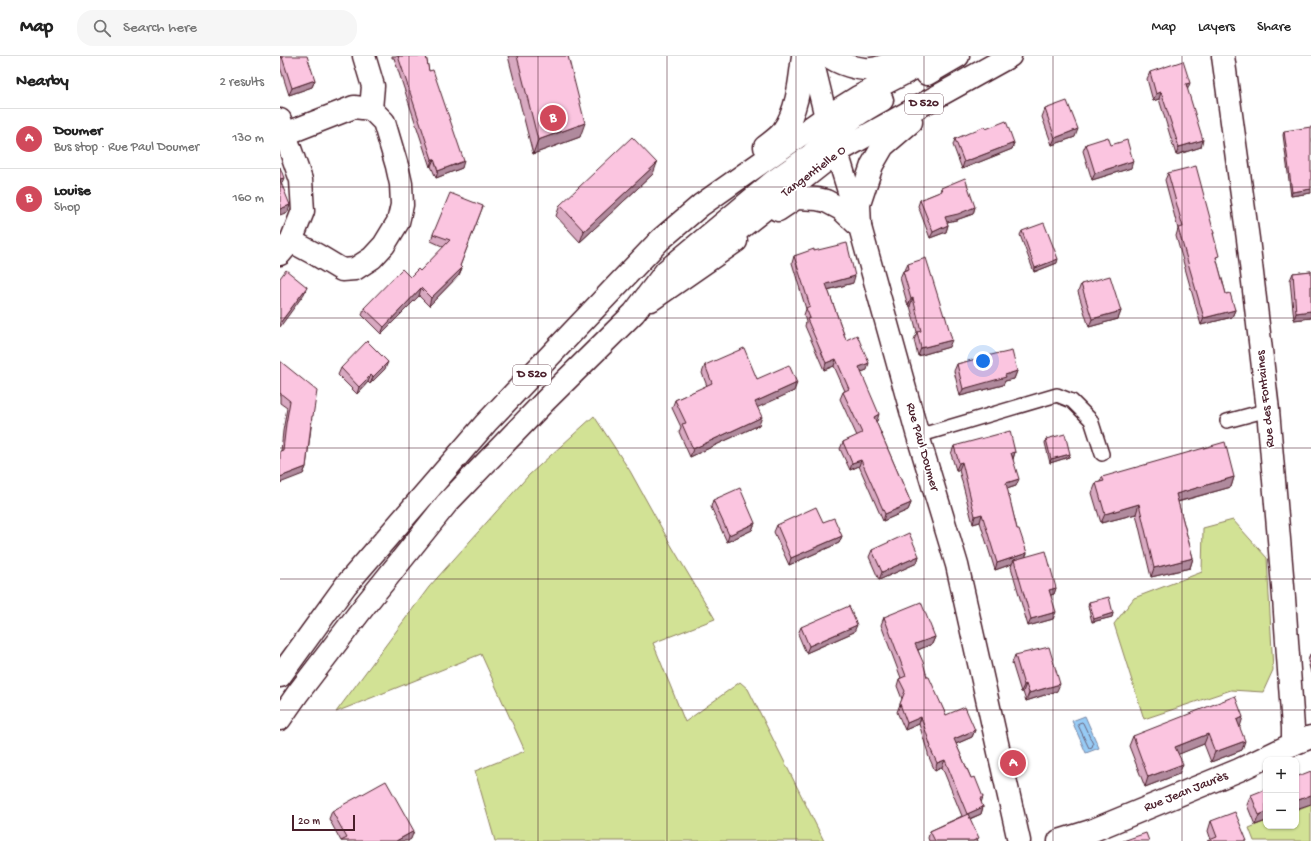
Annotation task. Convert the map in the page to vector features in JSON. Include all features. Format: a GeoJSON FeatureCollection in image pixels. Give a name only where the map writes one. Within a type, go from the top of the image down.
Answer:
{"type":"FeatureCollection","features":[{"type":"Feature","properties":{"kind":"main road"},"geometry":{"type":"LineString","coordinates":[[364,56],[373,86],[371,109]]}},
{"type":"Feature","properties":{"kind":"main road","name":"D 520"},"geometry":{"type":"LineString","coordinates":[[280,676],[346,586],[486,423],[660,240],[783,131],[791,115],[797,97],[803,56]]}},
{"type":"Feature","properties":{"kind":"main road","name":"Rue Paul Doumer"},"geometry":{"type":"LineString","coordinates":[[811,56],[826,117],[860,227],[918,436],[957,565],[1019,841]]}},
{"type":"Feature","properties":{"kind":"main road"},"geometry":{"type":"LineString","coordinates":[[829,56],[850,66],[872,69],[908,56]]}},
{"type":"Feature","properties":{"kind":"main road","name":"D 520"},"geometry":{"type":"LineString","coordinates":[[701,205],[826,117],[858,97],[938,56]]}},
{"type":"Feature","properties":{"kind":"main road","name":"D 520"},"geometry":{"type":"LineString","coordinates":[[837,152],[840,133],[853,119],[865,110],[958,56]]}},
{"type":"Feature","properties":{"kind":"main road","name":"Tangentielle O"},"geometry":{"type":"LineString","coordinates":[[634,313],[837,152],[944,94],[1010,56]]}},
{"type":"Feature","properties":{"kind":"main road","name":"Rue des Fontaines"},"geometry":{"type":"LineString","coordinates":[[1223,56],[1248,239],[1268,410],[1284,598],[1293,728],[1302,740]]}},
{"type":"Feature","properties":{"kind":"main road"},"geometry":{"type":"LineString","coordinates":[[860,227],[859,204],[872,165],[883,146],[944,94]]}},
{"type":"Feature","properties":{"kind":"main road"},"geometry":{"type":"LineString","coordinates":[[354,107],[371,109],[384,122],[401,184],[402,205],[398,222],[384,245],[372,258],[355,269],[342,270],[306,248],[285,248],[302,211],[301,180],[282,127],[354,107]]}},
{"type":"Feature","properties":{"kind":"main road","name":"D 520"},"geometry":{"type":"LineString","coordinates":[[280,719],[357,615],[447,503],[546,400],[634,313],[666,271],[774,181],[811,155],[820,146],[825,134],[826,117]]}},
{"type":"Feature","properties":{"kind":"main road"},"geometry":{"type":"LineString","coordinates":[[634,313],[796,198],[826,201],[841,209],[860,227]]}},
{"type":"Feature","properties":{"kind":"main road","name":"Rue Jean Jaurès"},"geometry":{"type":"LineString","coordinates":[[1059,841],[1091,831],[1238,770],[1302,740]]}},
{"type":"Feature","properties":{"kind":"lane"},"geometry":{"type":"LineString","coordinates":[[918,436],[1057,395],[1072,401],[1091,420],[1102,454]]}},
{"type":"Feature","properties":{"kind":"lane"},"geometry":{"type":"LineString","coordinates":[[1227,421],[1268,410]]}},
{"type":"Feature","properties":{"kind":"green space"},"geometry":{"type":"Polygon","coordinates":[[[594,416],[630,471],[671,545],[715,619],[653,643],[685,722],[740,682],[748,689],[824,841],[495,841],[475,771],[525,751],[481,654],[336,712],[429,587],[529,475],[594,416]]]}},
{"type":"Feature","properties":{"kind":"green space"},"geometry":{"type":"Polygon","coordinates":[[[1233,520],[1267,558],[1273,670],[1263,692],[1231,690],[1144,719],[1114,624],[1134,598],[1202,572],[1203,528],[1233,520]]]}},
{"type":"Feature","properties":{"kind":"green space"},"geometry":{"type":"Polygon","coordinates":[[[1311,804],[1311,841],[1254,841],[1249,828],[1263,822],[1263,829],[1299,829],[1299,809],[1311,804]]]}},
{"type":"Feature","properties":{"kind":"water"},"geometry":{"type":"Polygon","coordinates":[[[1085,716],[1099,748],[1086,753],[1072,721],[1085,716]]]}},
{"type":"Feature","properties":{"kind":"building"},"geometry":{"type":"Polygon","coordinates":[[[280,56],[307,56],[315,80],[292,88],[282,57],[280,58],[280,56]]]}},
{"type":"Feature","properties":{"kind":"building"},"geometry":{"type":"Polygon","coordinates":[[[398,56],[426,56],[429,71],[433,70],[464,161],[438,171],[434,159],[432,159],[398,56]]]}},
{"type":"Feature","properties":{"kind":"building"},"geometry":{"type":"Polygon","coordinates":[[[517,56],[568,56],[585,123],[538,140],[517,56]]]}},
{"type":"Feature","properties":{"kind":"building"},"geometry":{"type":"Polygon","coordinates":[[[1183,61],[1190,83],[1186,84],[1203,140],[1179,147],[1161,92],[1156,94],[1150,72],[1183,61]]]}},
{"type":"Feature","properties":{"kind":"building"},"geometry":{"type":"Polygon","coordinates":[[[1067,101],[1078,129],[1055,138],[1045,109],[1067,101]]]}},
{"type":"Feature","properties":{"kind":"building"},"geometry":{"type":"Polygon","coordinates":[[[1006,121],[1014,143],[964,162],[955,139],[985,126],[986,129],[1006,121]]]}},
{"type":"Feature","properties":{"kind":"building"},"geometry":{"type":"Polygon","coordinates":[[[1311,127],[1311,189],[1292,192],[1284,131],[1311,127]]]}},
{"type":"Feature","properties":{"kind":"building"},"geometry":{"type":"Polygon","coordinates":[[[632,137],[657,163],[584,231],[560,205],[632,137]]]}},
{"type":"Feature","properties":{"kind":"building"},"geometry":{"type":"Polygon","coordinates":[[[1108,137],[1111,145],[1127,140],[1133,161],[1095,173],[1086,144],[1108,137]]]}},
{"type":"Feature","properties":{"kind":"building"},"geometry":{"type":"Polygon","coordinates":[[[1196,166],[1214,233],[1219,256],[1216,257],[1226,294],[1230,293],[1235,310],[1204,318],[1178,228],[1183,227],[1168,173],[1196,166]]]}},
{"type":"Feature","properties":{"kind":"building"},"geometry":{"type":"Polygon","coordinates":[[[280,167],[284,178],[280,179],[280,167]]]}},
{"type":"Feature","properties":{"kind":"building"},"geometry":{"type":"Polygon","coordinates":[[[965,178],[975,207],[958,214],[945,217],[948,225],[933,232],[920,200],[942,191],[941,188],[965,178]]]}},
{"type":"Feature","properties":{"kind":"building"},"geometry":{"type":"Polygon","coordinates":[[[280,180],[290,205],[280,209],[280,180]]]}},
{"type":"Feature","properties":{"kind":"building"},"geometry":{"type":"Polygon","coordinates":[[[450,193],[483,206],[460,266],[462,268],[431,298],[421,288],[384,327],[364,308],[402,269],[410,277],[418,269],[420,271],[450,240],[433,234],[450,193]]]}},
{"type":"Feature","properties":{"kind":"building"},"geometry":{"type":"Polygon","coordinates":[[[1044,223],[1058,259],[1035,268],[1022,231],[1044,223]]]}},
{"type":"Feature","properties":{"kind":"building"},"geometry":{"type":"Polygon","coordinates":[[[847,243],[855,276],[826,284],[846,340],[857,335],[869,363],[859,367],[879,414],[874,417],[911,503],[885,514],[861,460],[852,463],[843,442],[862,433],[843,392],[849,389],[836,359],[826,363],[807,319],[810,318],[806,308],[810,306],[794,256],[814,249],[814,251],[847,243]]]}},
{"type":"Feature","properties":{"kind":"building"},"geometry":{"type":"Polygon","coordinates":[[[926,258],[952,340],[921,348],[917,332],[921,331],[913,298],[911,299],[903,271],[909,269],[908,264],[926,258]]]}},
{"type":"Feature","properties":{"kind":"building"},"geometry":{"type":"Polygon","coordinates":[[[286,270],[307,287],[280,323],[280,278],[286,270]]]}},
{"type":"Feature","properties":{"kind":"building"},"geometry":{"type":"Polygon","coordinates":[[[1311,271],[1311,311],[1296,313],[1293,273],[1311,271]]]}},
{"type":"Feature","properties":{"kind":"building"},"geometry":{"type":"Polygon","coordinates":[[[1110,276],[1121,311],[1092,319],[1081,284],[1110,276]]]}},
{"type":"Feature","properties":{"kind":"building"},"geometry":{"type":"Polygon","coordinates":[[[367,341],[388,362],[373,377],[371,375],[359,387],[341,368],[367,341]]]}},
{"type":"Feature","properties":{"kind":"building"},"geometry":{"type":"Polygon","coordinates":[[[744,348],[757,379],[789,365],[797,383],[755,402],[762,417],[693,449],[682,424],[686,423],[675,400],[712,383],[705,365],[744,348]]]}},
{"type":"Feature","properties":{"kind":"building"},"geometry":{"type":"Polygon","coordinates":[[[1012,351],[1017,371],[1005,375],[1006,377],[963,389],[957,364],[1012,351]]]}},
{"type":"Feature","properties":{"kind":"building"},"geometry":{"type":"Polygon","coordinates":[[[280,361],[317,391],[312,416],[306,467],[280,477],[280,451],[283,450],[290,401],[280,393],[280,361]]]}},
{"type":"Feature","properties":{"kind":"building"},"geometry":{"type":"Polygon","coordinates":[[[1010,431],[1015,452],[1011,453],[1019,479],[1006,483],[1017,529],[1019,529],[1027,553],[997,563],[982,514],[975,516],[962,462],[959,463],[954,446],[1010,431]]]}},
{"type":"Feature","properties":{"kind":"building"},"geometry":{"type":"Polygon","coordinates":[[[1065,434],[1070,454],[1051,459],[1046,439],[1065,434]]]}},
{"type":"Feature","properties":{"kind":"building"},"geometry":{"type":"Polygon","coordinates":[[[1225,442],[1234,477],[1176,494],[1193,558],[1154,568],[1139,504],[1105,514],[1096,483],[1104,481],[1102,477],[1225,442]]]}},
{"type":"Feature","properties":{"kind":"building"},"geometry":{"type":"Polygon","coordinates":[[[740,488],[755,523],[729,535],[713,500],[740,488]]]}},
{"type":"Feature","properties":{"kind":"building"},"geometry":{"type":"Polygon","coordinates":[[[816,507],[823,522],[834,518],[842,536],[791,558],[777,525],[816,507]]]}},
{"type":"Feature","properties":{"kind":"building"},"geometry":{"type":"Polygon","coordinates":[[[909,533],[919,556],[882,572],[872,550],[909,533]]]}},
{"type":"Feature","properties":{"kind":"building"},"geometry":{"type":"Polygon","coordinates":[[[1046,551],[1056,588],[1049,590],[1056,612],[1031,619],[1014,560],[1046,551]]]}},
{"type":"Feature","properties":{"kind":"building"},"geometry":{"type":"Polygon","coordinates":[[[1109,597],[1113,613],[1094,619],[1089,602],[1109,597]]]}},
{"type":"Feature","properties":{"kind":"building"},"geometry":{"type":"Polygon","coordinates":[[[921,602],[935,637],[915,644],[923,662],[927,677],[929,677],[946,715],[965,707],[975,730],[954,739],[971,778],[975,777],[983,797],[980,799],[983,807],[967,814],[945,760],[937,763],[930,748],[931,747],[921,717],[907,723],[900,704],[905,691],[899,679],[906,676],[884,617],[921,602]]]}},
{"type":"Feature","properties":{"kind":"building"},"geometry":{"type":"Polygon","coordinates":[[[849,606],[857,625],[809,646],[801,627],[849,606]]]}},
{"type":"Feature","properties":{"kind":"building"},"geometry":{"type":"Polygon","coordinates":[[[1049,647],[1060,684],[1029,693],[1026,684],[1024,685],[1015,655],[1049,647]]]}},
{"type":"Feature","properties":{"kind":"building"},"geometry":{"type":"Polygon","coordinates":[[[1235,696],[1243,717],[1237,720],[1245,741],[1215,752],[1208,734],[1175,747],[1183,764],[1148,777],[1133,736],[1235,696]]]}},
{"type":"Feature","properties":{"kind":"building"},"geometry":{"type":"Polygon","coordinates":[[[1311,771],[1311,795],[1299,800],[1299,793],[1299,776],[1311,771]]]}},
{"type":"Feature","properties":{"kind":"building"},"geometry":{"type":"Polygon","coordinates":[[[386,781],[414,831],[396,841],[341,841],[347,838],[332,811],[386,781]]]}},
{"type":"Feature","properties":{"kind":"building"},"geometry":{"type":"Polygon","coordinates":[[[1263,790],[1263,813],[1259,815],[1251,795],[1263,790]]]}},
{"type":"Feature","properties":{"kind":"building"},"geometry":{"type":"Polygon","coordinates":[[[1235,812],[1247,841],[1207,841],[1217,837],[1211,821],[1235,812]]]}},
{"type":"Feature","properties":{"kind":"building"},"geometry":{"type":"Polygon","coordinates":[[[968,814],[979,838],[973,841],[935,841],[930,831],[968,814]]]}},
{"type":"Feature","properties":{"kind":"building"},"geometry":{"type":"Polygon","coordinates":[[[1146,833],[1149,841],[1123,841],[1146,833]]]}},
{"type":"Feature","properties":{"kind":"place","name":"Louise"},"geometry":{"type":"Point","coordinates":[553,118]}},
{"type":"Feature","properties":{"kind":"place","name":"Doumer"},"geometry":{"type":"Point","coordinates":[1013,763]}}]}
